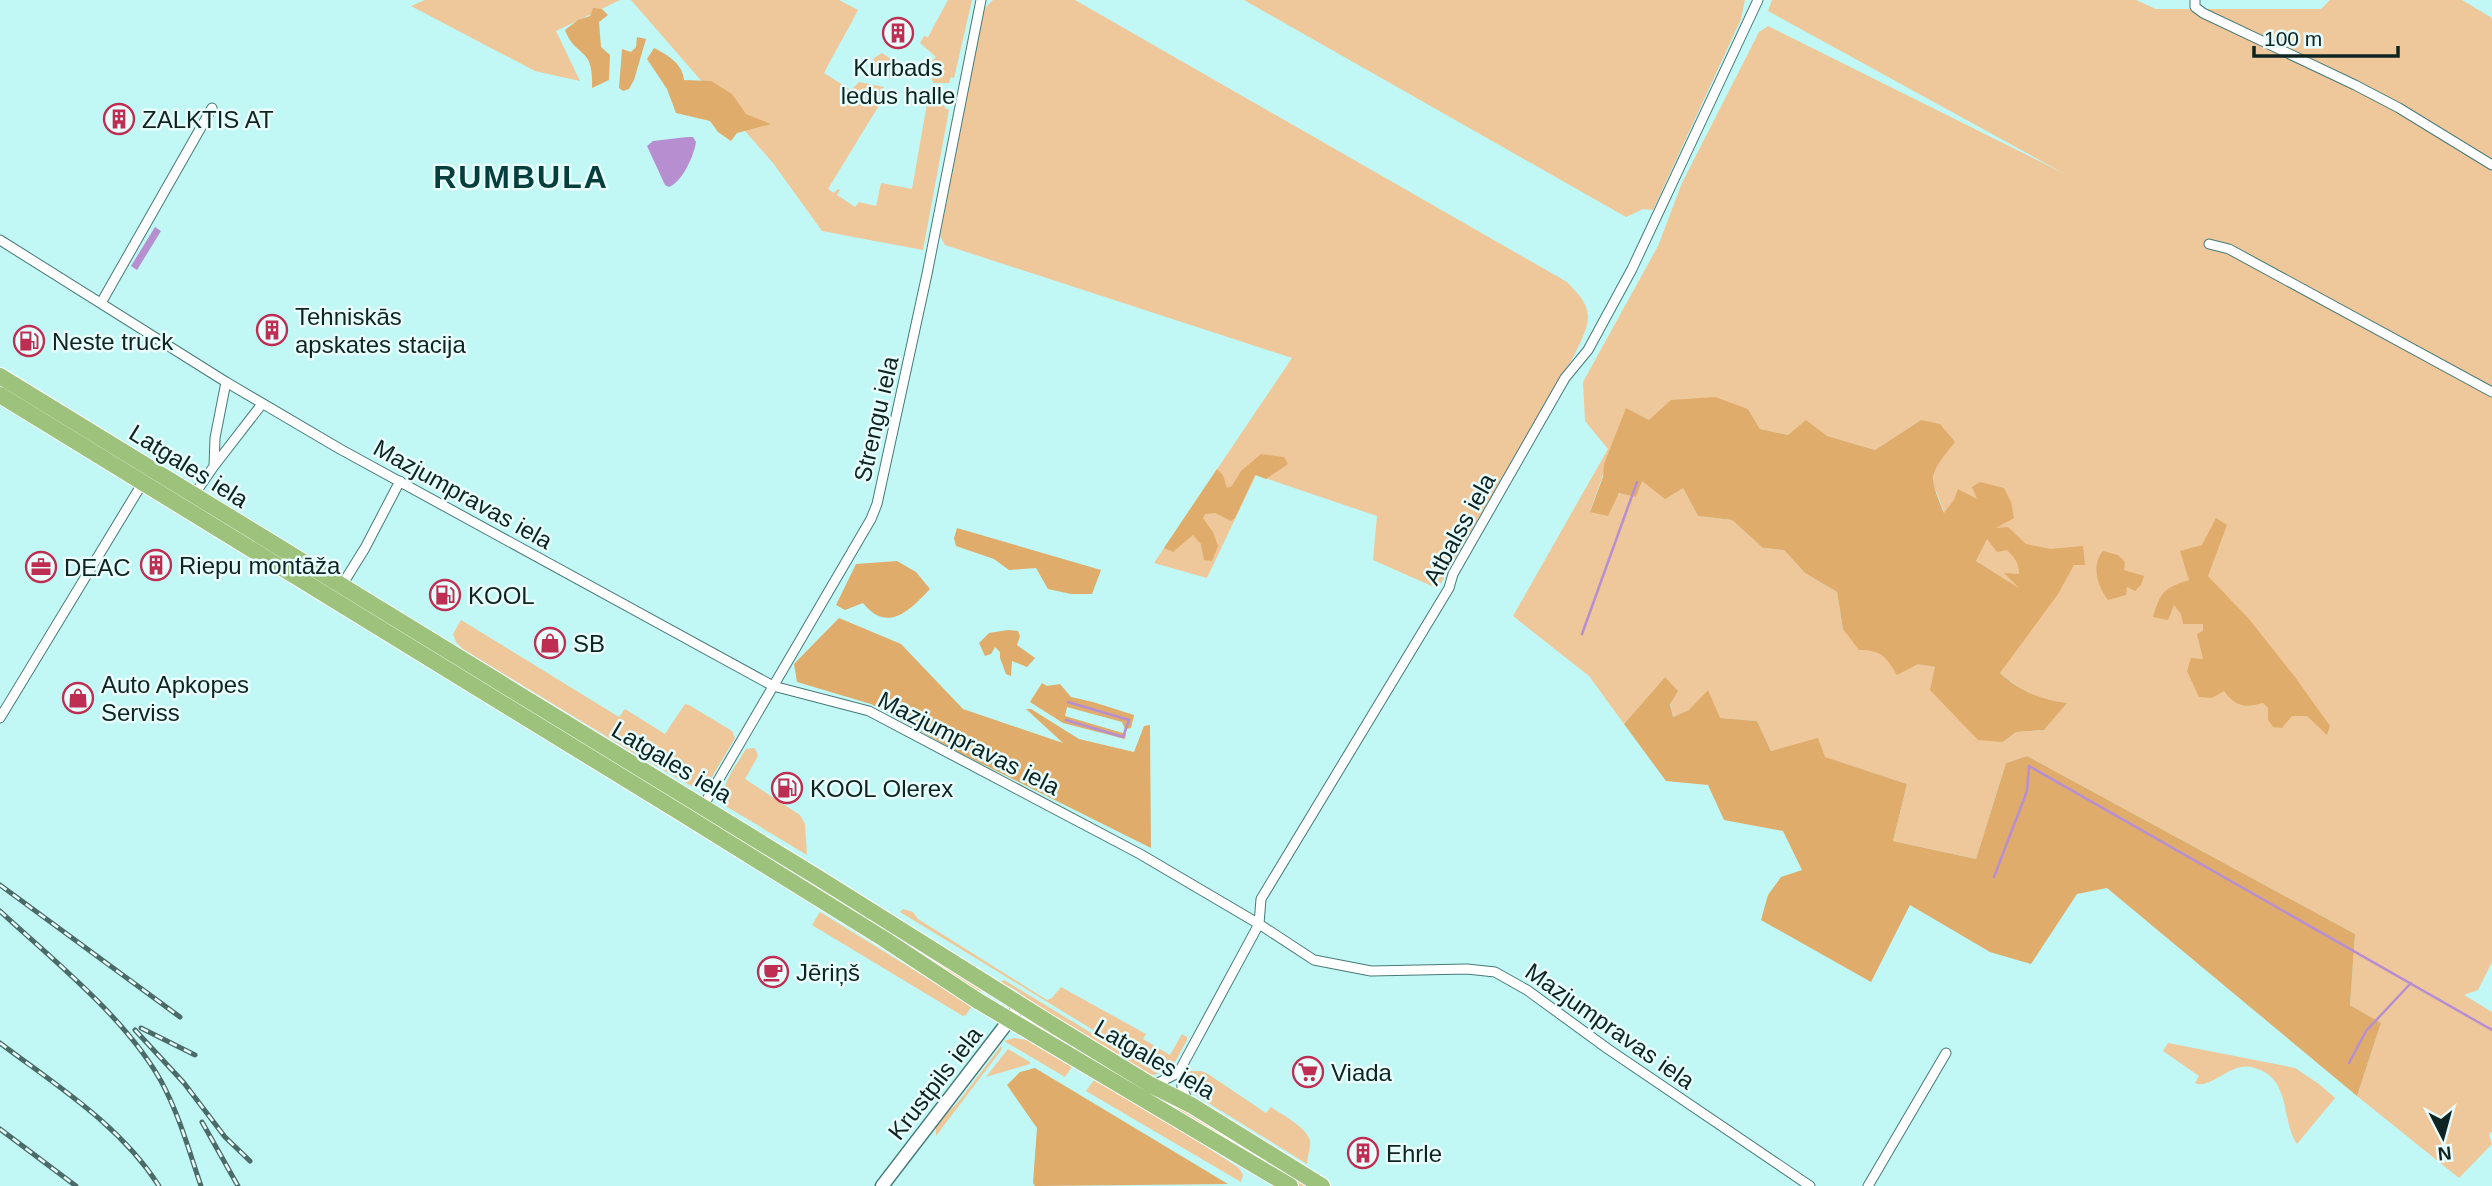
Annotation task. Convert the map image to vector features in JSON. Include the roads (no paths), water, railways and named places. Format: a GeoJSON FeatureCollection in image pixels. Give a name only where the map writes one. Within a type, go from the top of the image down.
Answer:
{"type":"FeatureCollection","features":[{"type":"Feature","properties":{"kind":"highway","name":"Latgales iela"},"geometry":{"type":"LineString","coordinates":[[0,376],[147,476],[698,815]]}},
{"type":"Feature","properties":{"kind":"highway","name":"Latgales iela"},"geometry":{"type":"LineString","coordinates":[[0,396],[147,476],[194,495],[342,586],[698,815],[978,1001],[1015,1012],[1191,1105],[1322,1186]]}},
{"type":"Feature","properties":{"kind":"highway","name":"Latgales iela"},"geometry":{"type":"LineString","coordinates":[[1015,1012],[1290,1186]]}},
{"type":"Feature","properties":{"kind":"street","name":"Strengu iela"},"geometry":{"type":"LineString","coordinates":[[698,815],[819,609],[877,504],[927,274],[981,0]]}},
{"type":"Feature","properties":{"kind":"street","name":"Atbalss iela"},"geometry":{"type":"LineString","coordinates":[[1181,1068],[1259,924],[1261,899],[1449,588],[1453,574],[1565,378],[1588,350],[1632,269],[1758,0]]}},
{"type":"Feature","properties":{"kind":"street"},"geometry":{"type":"LineString","coordinates":[[2195,0],[2194,8],[2203,13],[2399,108],[2492,165]]}},
{"type":"Feature","properties":{"kind":"street"},"geometry":{"type":"LineString","coordinates":[[101,303],[212,108]]}},
{"type":"Feature","properties":{"kind":"street","name":"Mazjumpravas iela"},"geometry":{"type":"LineString","coordinates":[[0,240],[262,404],[773,686],[869,711],[1140,854],[1259,924],[1314,960],[1371,971],[1467,969],[1495,972],[1527,990],[1608,1049],[1810,1186]]}},
{"type":"Feature","properties":{"kind":"street"},"geometry":{"type":"LineString","coordinates":[[2209,244],[2229,249],[2492,392]]}},
{"type":"Feature","properties":{"kind":"street"},"geometry":{"type":"LineString","coordinates":[[214,467],[215,438],[226,382]]}},
{"type":"Feature","properties":{"kind":"street"},"geometry":{"type":"LineString","coordinates":[[194,495],[262,404]]}},
{"type":"Feature","properties":{"kind":"street"},"geometry":{"type":"LineString","coordinates":[[0,718],[147,476]]}},
{"type":"Feature","properties":{"kind":"street"},"geometry":{"type":"LineString","coordinates":[[342,586],[400,481]]}},
{"type":"Feature","properties":{"kind":"street","name":"Krustpils iela"},"geometry":{"type":"LineString","coordinates":[[882,1186],[1015,1012]]}},
{"type":"Feature","properties":{"kind":"street"},"geometry":{"type":"LineString","coordinates":[[1868,1186],[1946,1053]]}},
{"type":"Feature","properties":{"kind":"street"},"geometry":{"type":"LineString","coordinates":[[1152,1085],[1174,1075],[1181,1068]]}},
{"type":"Feature","properties":{"kind":"street"},"geometry":{"type":"LineString","coordinates":[[1181,1068],[1182,1088],[1191,1105]]}},
{"type":"Feature","properties":{"kind":"waterway"},"geometry":{"type":"LineString","coordinates":[[1582,634],[1637,482]]}},
{"type":"Feature","properties":{"kind":"waterway"},"geometry":{"type":"LineString","coordinates":[[1066,720],[1123,737],[1129,720],[1068,702]]}},
{"type":"Feature","properties":{"kind":"waterway"},"geometry":{"type":"LineString","coordinates":[[1994,877],[2027,791],[2029,766],[2492,1030]]}},
{"type":"Feature","properties":{"kind":"waterway"},"geometry":{"type":"LineString","coordinates":[[2349,1063],[2366,1031],[2411,983]]}},
{"type":"Feature","properties":{"kind":"railway"},"geometry":{"type":"LineString","coordinates":[[0,885],[180,1017]]}},
{"type":"Feature","properties":{"kind":"railway"},"geometry":{"type":"LineString","coordinates":[[0,911],[87,991],[146,1057],[173,1106],[201,1186]]}},
{"type":"Feature","properties":{"kind":"railway"},"geometry":{"type":"LineString","coordinates":[[141,1028],[195,1055]]}},
{"type":"Feature","properties":{"kind":"railway"},"geometry":{"type":"LineString","coordinates":[[135,1030],[184,1083],[225,1137],[250,1161]]}},
{"type":"Feature","properties":{"kind":"railway"},"geometry":{"type":"LineString","coordinates":[[0,1043],[107,1125],[126,1144],[159,1186]]}},
{"type":"Feature","properties":{"kind":"railway"},"geometry":{"type":"LineString","coordinates":[[202,1122],[238,1186]]}},
{"type":"Feature","properties":{"kind":"railway"},"geometry":{"type":"LineString","coordinates":[[0,1129],[76,1186]]}},
{"type":"Feature","properties":{"kind":"place","name":"Kurbads ledus halle"},"geometry":{"type":"Point","coordinates":[898,33]}},
{"type":"Feature","properties":{"kind":"place","name":"ZALKTIS AT"},"geometry":{"type":"Point","coordinates":[119,119]}},
{"type":"Feature","properties":{"kind":"place","name":"Tehniskās apskates stacija"},"geometry":{"type":"Point","coordinates":[272,330]}},
{"type":"Feature","properties":{"kind":"place","name":"Neste truck"},"geometry":{"type":"Point","coordinates":[29,341]}},
{"type":"Feature","properties":{"kind":"place","name":"Riepu montāža"},"geometry":{"type":"Point","coordinates":[156,565]}},
{"type":"Feature","properties":{"kind":"place","name":"DEAC"},"geometry":{"type":"Point","coordinates":[41,567]}},
{"type":"Feature","properties":{"kind":"place","name":"KOOL"},"geometry":{"type":"Point","coordinates":[445,595]}},
{"type":"Feature","properties":{"kind":"place","name":"SB"},"geometry":{"type":"Point","coordinates":[550,643]}},
{"type":"Feature","properties":{"kind":"place","name":"Auto Apkopes Serviss"},"geometry":{"type":"Point","coordinates":[78,698]}},
{"type":"Feature","properties":{"kind":"place","name":"KOOL Olerex"},"geometry":{"type":"Point","coordinates":[787,788]}},
{"type":"Feature","properties":{"kind":"place","name":"Jēriņš"},"geometry":{"type":"Point","coordinates":[773,972]}},
{"type":"Feature","properties":{"kind":"place","name":"Viada"},"geometry":{"type":"Point","coordinates":[1308,1072]}},
{"type":"Feature","properties":{"kind":"place","name":"Ehrle"},"geometry":{"type":"Point","coordinates":[1363,1153]}},
{"type":"Feature","properties":{"kind":"district","name":"RUMBULA"},"geometry":{"type":"Point","coordinates":[521,177]}}]}
